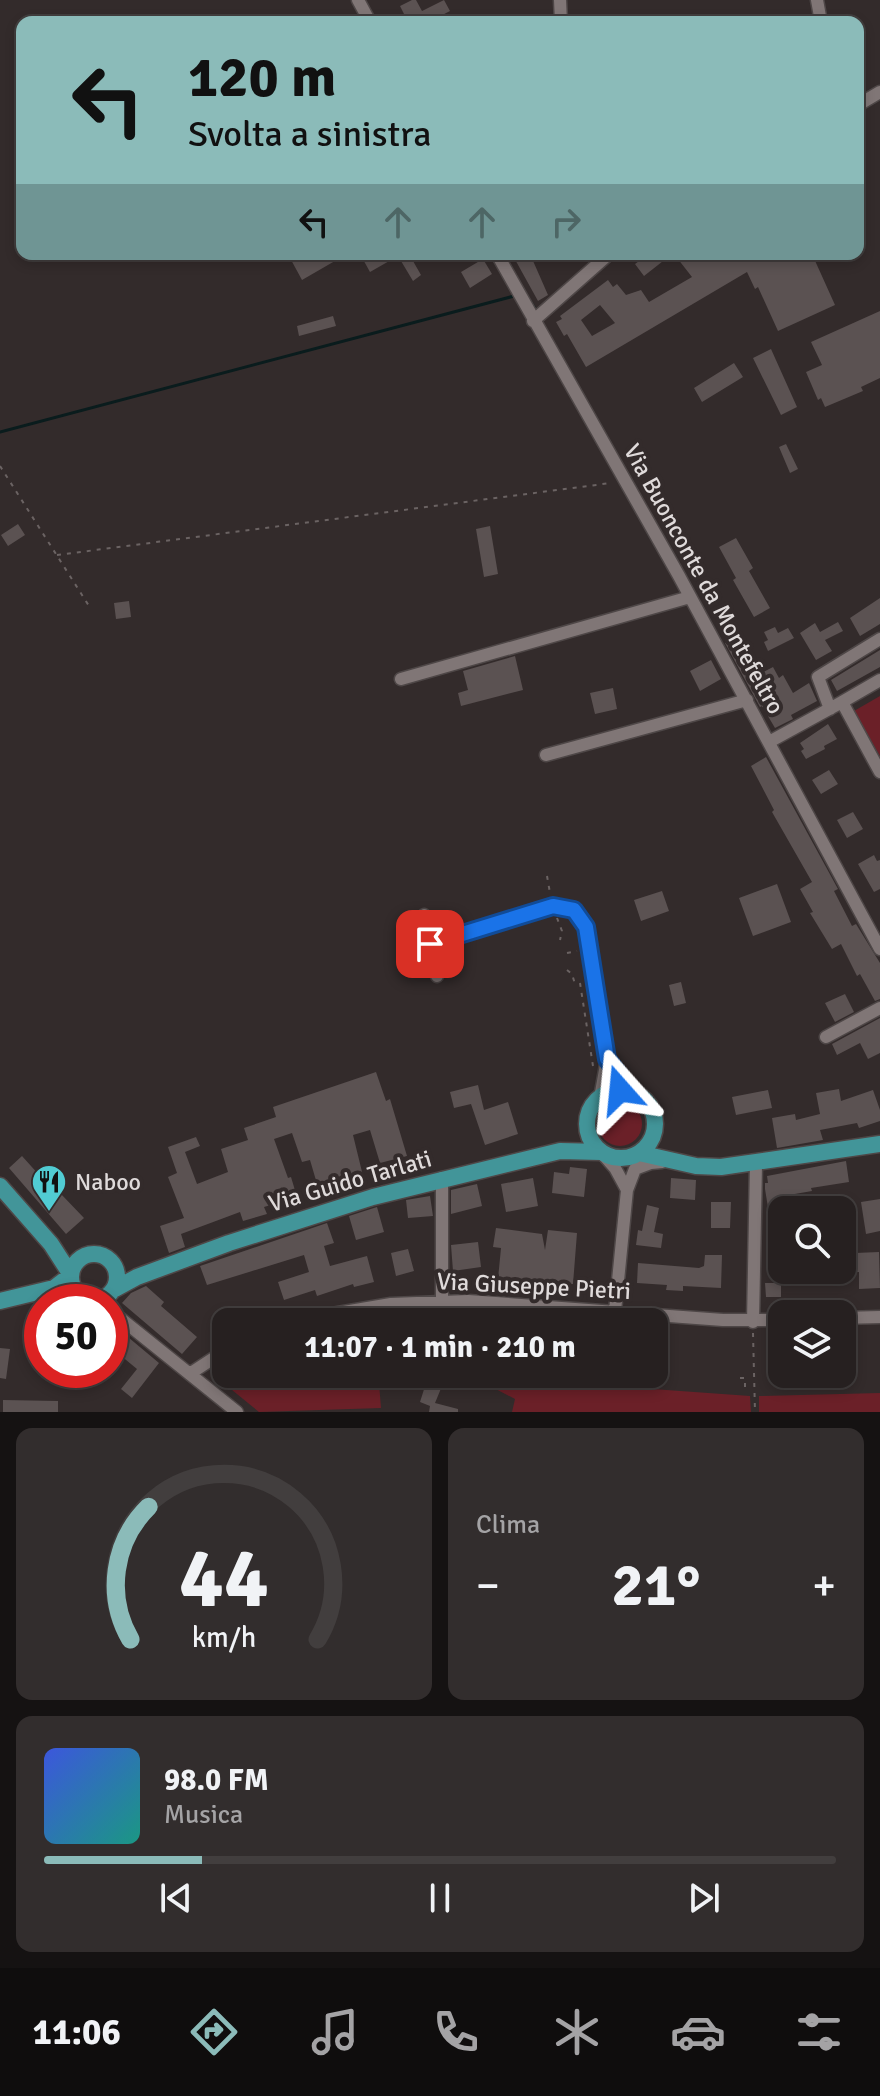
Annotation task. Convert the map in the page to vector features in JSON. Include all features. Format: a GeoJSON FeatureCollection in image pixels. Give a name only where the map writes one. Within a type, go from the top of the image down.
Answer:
{"type":"FeatureCollection","features":[{"type":"Feature","properties":{"kind":"main road"},"geometry":{"type":"LineString","coordinates":[[560,1151],[587,1122],[593,1104],[601,1094],[631,1092],[648,1103],[655,1123],[654,1133],[637,1161]]}},
{"type":"Feature","properties":{"kind":"main road"},"geometry":{"type":"LineString","coordinates":[[587,1122],[593,1144],[601,1152],[637,1161],[707,1167],[756,1164],[880,1144]]}},
{"type":"Feature","properties":{"kind":"main road"},"geometry":{"type":"LineString","coordinates":[[654,1133],[660,1147],[675,1162]]}},
{"type":"Feature","properties":{"kind":"main road","name":"Via Guido Tarlati"},"geometry":{"type":"LineString","coordinates":[[128,1289],[157,1270],[282,1225],[442,1178],[560,1151],[601,1152]]}},
{"type":"Feature","properties":{"kind":"main road"},"geometry":{"type":"LineString","coordinates":[[0,1186],[51,1244],[71,1275]]}},
{"type":"Feature","properties":{"kind":"main road"},"geometry":{"type":"LineString","coordinates":[[51,1244],[68,1254],[84,1257],[98,1254],[110,1260],[115,1265],[116,1284]]}},
{"type":"Feature","properties":{"kind":"main road"},"geometry":{"type":"LineString","coordinates":[[43,1284],[54,1267],[51,1244]]}},
{"type":"Feature","properties":{"kind":"main road"},"geometry":{"type":"LineString","coordinates":[[72,1284],[73,1267],[84,1257]]}},
{"type":"Feature","properties":{"kind":"main road","name":"Via Guido Tarlati"},"geometry":{"type":"LineString","coordinates":[[115,1265],[135,1271],[157,1270]]}},
{"type":"Feature","properties":{"kind":"main road"},"geometry":{"type":"LineString","coordinates":[[59,1284],[71,1275]]}},
{"type":"Feature","properties":{"kind":"main road"},"geometry":{"type":"LineString","coordinates":[[2,1301],[24,1296]]}},
{"type":"Feature","properties":{"kind":"street","name":"Via Buonconte da Montefeltro"},"geometry":{"type":"LineString","coordinates":[[500,260],[874,924],[880,949]]}},
{"type":"Feature","properties":{"kind":"street"},"geometry":{"type":"LineString","coordinates":[[533,321],[602,260]]}},
{"type":"Feature","properties":{"kind":"street"},"geometry":{"type":"LineString","coordinates":[[401,679],[690,597]]}},
{"type":"Feature","properties":{"kind":"street"},"geometry":{"type":"LineString","coordinates":[[880,639],[818,677],[880,772]]}},
{"type":"Feature","properties":{"kind":"street"},"geometry":{"type":"LineString","coordinates":[[769,742],[880,680]]}},
{"type":"Feature","properties":{"kind":"street"},"geometry":{"type":"LineString","coordinates":[[546,755],[747,700]]}},
{"type":"Feature","properties":{"kind":"street"},"geometry":{"type":"LineString","coordinates":[[430,944],[553,906],[574,910],[586,927],[607,1059],[601,1094]]}},
{"type":"Feature","properties":{"kind":"street"},"geometry":{"type":"LineString","coordinates":[[424,915],[437,976]]}},
{"type":"Feature","properties":{"kind":"street"},"geometry":{"type":"LineString","coordinates":[[826,1037],[880,1008]]}},
{"type":"Feature","properties":{"kind":"street"},"geometry":{"type":"LineString","coordinates":[[607,1059],[631,1092]]}},
{"type":"Feature","properties":{"kind":"street"},"geometry":{"type":"LineString","coordinates":[[601,1152],[615,1168],[627,1190]]}},
{"type":"Feature","properties":{"kind":"street"},"geometry":{"type":"LineString","coordinates":[[615,1308],[627,1190],[637,1161]]}},
{"type":"Feature","properties":{"kind":"street"},"geometry":{"type":"LineString","coordinates":[[753,1322],[756,1164]]}},
{"type":"Feature","properties":{"kind":"street"},"geometry":{"type":"LineString","coordinates":[[442,1178],[442,1302]]}},
{"type":"Feature","properties":{"kind":"street","name":"Via Giuseppe Pietri"},"geometry":{"type":"LineString","coordinates":[[367,1308],[391,1304],[481,1301],[575,1308]]}},
{"type":"Feature","properties":{"kind":"street","name":"Via Giuseppe Pietri"},"geometry":{"type":"LineString","coordinates":[[668,1315],[768,1321]]}},
{"type":"Feature","properties":{"kind":"street"},"geometry":{"type":"LineString","coordinates":[[856,1318],[880,1317]]}},
{"type":"Feature","properties":{"kind":"street"},"geometry":{"type":"LineString","coordinates":[[128,1319],[237,1412]]}},
{"type":"Feature","properties":{"kind":"street"},"geometry":{"type":"LineString","coordinates":[[191,1373],[212,1359]]}},
{"type":"Feature","properties":{"kind":"path"},"geometry":{"type":"LineString","coordinates":[[0,466],[89,606]]}},
{"type":"Feature","properties":{"kind":"path"},"geometry":{"type":"LineString","coordinates":[[57,555],[624,481]]}},
{"type":"Feature","properties":{"kind":"path"},"geometry":{"type":"LineString","coordinates":[[567,970],[575,984],[580,983],[594,1086],[601,1094]]}},
{"type":"Feature","properties":{"kind":"path"},"geometry":{"type":"LineString","coordinates":[[753,1322],[755,1412]]}},
{"type":"Feature","properties":{"kind":"path"},"geometry":{"type":"LineString","coordinates":[[740,1378],[745,1378],[745,1391]]}},
{"type":"Feature","properties":{"kind":"shaded area"},"geometry":{"type":"Polygon","coordinates":[[[880,696],[880,756],[854,711],[880,696]]]}},
{"type":"Feature","properties":{"kind":"shaded area"},"geometry":{"type":"Polygon","coordinates":[[[620,1102],[635,1109],[642,1124],[635,1139],[620,1146],[605,1139],[598,1124],[605,1109],[620,1102]]]}},
{"type":"Feature","properties":{"kind":"shaded area"},"geometry":{"type":"Polygon","coordinates":[[[230,1388],[379,1388],[381,1408],[259,1412],[230,1388]]]}},
{"type":"Feature","properties":{"kind":"shaded area"},"geometry":{"type":"Polygon","coordinates":[[[494,1388],[639,1388],[750,1396],[751,1412],[512,1412],[515,1399],[494,1388]]]}},
{"type":"Feature","properties":{"kind":"shaded area"},"geometry":{"type":"Polygon","coordinates":[[[880,1393],[880,1412],[759,1412],[759,1396],[880,1393]]]}},
{"type":"Feature","properties":{"kind":"building"},"geometry":{"type":"Polygon","coordinates":[[[416,0],[422,11],[444,0],[450,11],[440,16],[405,16],[400,6],[416,0]]]}},
{"type":"Feature","properties":{"kind":"building"},"geometry":{"type":"Polygon","coordinates":[[[291,260],[337,260],[302,280],[291,260]]]}},
{"type":"Feature","properties":{"kind":"building"},"geometry":{"type":"Polygon","coordinates":[[[363,260],[391,260],[370,272],[363,260]]]}},
{"type":"Feature","properties":{"kind":"building"},"geometry":{"type":"Polygon","coordinates":[[[400,260],[412,260],[421,275],[413,281],[400,260]]]}},
{"type":"Feature","properties":{"kind":"building"},"geometry":{"type":"Polygon","coordinates":[[[484,260],[492,274],[470,288],[461,272],[484,260]]]}},
{"type":"Feature","properties":{"kind":"building"},"geometry":{"type":"Polygon","coordinates":[[[515,260],[533,260],[548,295],[538,301],[515,260]]]}},
{"type":"Feature","properties":{"kind":"building"},"geometry":{"type":"Polygon","coordinates":[[[641,260],[664,260],[644,276],[635,264],[641,260]]]}},
{"type":"Feature","properties":{"kind":"building"},"geometry":{"type":"Polygon","coordinates":[[[679,260],[815,260],[835,305],[778,331],[758,287],[755,289],[747,272],[586,367],[567,334],[564,336],[556,322],[608,280],[613,287],[617,284],[626,295],[641,290],[649,302],[692,277],[679,260]],[[600,305],[581,320],[592,336],[615,323],[600,305]]]}},
{"type":"Feature","properties":{"kind":"building"},"geometry":{"type":"Polygon","coordinates":[[[880,311],[880,378],[861,387],[863,391],[825,407],[821,398],[818,400],[806,372],[822,365],[811,342],[880,311]]]}},
{"type":"Feature","properties":{"kind":"building"},"geometry":{"type":"Polygon","coordinates":[[[333,316],[336,326],[299,336],[297,326],[333,316]]]}},
{"type":"Feature","properties":{"kind":"building"},"geometry":{"type":"Polygon","coordinates":[[[771,349],[797,407],[781,415],[753,358],[771,349]]]}},
{"type":"Feature","properties":{"kind":"building"},"geometry":{"type":"Polygon","coordinates":[[[734,363],[743,377],[702,402],[694,388],[734,363]]]}},
{"type":"Feature","properties":{"kind":"building"},"geometry":{"type":"Polygon","coordinates":[[[786,444],[798,469],[790,473],[779,447],[786,444]]]}},
{"type":"Feature","properties":{"kind":"building"},"geometry":{"type":"Polygon","coordinates":[[[18,524],[25,535],[8,546],[1,535],[18,524]]]}},
{"type":"Feature","properties":{"kind":"building"},"geometry":{"type":"Polygon","coordinates":[[[490,526],[498,574],[484,577],[476,529],[490,526]]]}},
{"type":"Feature","properties":{"kind":"building"},"geometry":{"type":"Polygon","coordinates":[[[736,538],[753,568],[749,571],[770,608],[754,617],[719,547],[736,538]]]}},
{"type":"Feature","properties":{"kind":"building"},"geometry":{"type":"Polygon","coordinates":[[[880,598],[880,624],[860,636],[850,618],[880,598]]]}},
{"type":"Feature","properties":{"kind":"building"},"geometry":{"type":"Polygon","coordinates":[[[129,601],[131,617],[116,619],[114,603],[129,601]]]}},
{"type":"Feature","properties":{"kind":"building"},"geometry":{"type":"Polygon","coordinates":[[[838,622],[843,631],[825,640],[832,651],[816,660],[800,633],[815,623],[820,632],[838,622]]]}},
{"type":"Feature","properties":{"kind":"building"},"geometry":{"type":"Polygon","coordinates":[[[775,627],[778,633],[788,628],[794,638],[768,651],[764,632],[775,627]]]}},
{"type":"Feature","properties":{"kind":"building"},"geometry":{"type":"Polygon","coordinates":[[[737,637],[758,675],[773,667],[779,678],[783,675],[793,693],[809,683],[817,701],[775,728],[725,643],[737,637]]]}},
{"type":"Feature","properties":{"kind":"building"},"geometry":{"type":"Polygon","coordinates":[[[880,650],[880,667],[837,691],[831,680],[880,650]]]}},
{"type":"Feature","properties":{"kind":"building"},"geometry":{"type":"Polygon","coordinates":[[[515,656],[523,690],[461,706],[458,693],[468,690],[463,671],[515,656]]]}},
{"type":"Feature","properties":{"kind":"building"},"geometry":{"type":"Polygon","coordinates":[[[711,660],[721,679],[700,691],[690,671],[711,660]]]}},
{"type":"Feature","properties":{"kind":"building"},"geometry":{"type":"Polygon","coordinates":[[[613,688],[617,709],[595,714],[590,693],[613,688]]]}},
{"type":"Feature","properties":{"kind":"building"},"geometry":{"type":"Polygon","coordinates":[[[828,724],[837,739],[806,759],[800,743],[828,724]]]}},
{"type":"Feature","properties":{"kind":"building"},"geometry":{"type":"Polygon","coordinates":[[[766,757],[838,889],[834,891],[852,926],[856,924],[880,963],[880,999],[875,1001],[860,974],[857,976],[841,944],[832,949],[810,913],[813,912],[800,889],[812,882],[772,812],[774,810],[751,766],[766,757]]]}},
{"type":"Feature","properties":{"kind":"building"},"geometry":{"type":"Polygon","coordinates":[[[829,770],[838,784],[821,794],[812,780],[829,770]]]}},
{"type":"Feature","properties":{"kind":"building"},"geometry":{"type":"Polygon","coordinates":[[[853,812],[863,829],[847,838],[837,820],[853,812]]]}},
{"type":"Feature","properties":{"kind":"building"},"geometry":{"type":"Polygon","coordinates":[[[874,855],[877,861],[880,860],[880,889],[874,892],[858,864],[874,855]]]}},
{"type":"Feature","properties":{"kind":"building"},"geometry":{"type":"Polygon","coordinates":[[[777,884],[791,922],[753,936],[739,898],[777,884]]]}},
{"type":"Feature","properties":{"kind":"building"},"geometry":{"type":"Polygon","coordinates":[[[662,891],[669,911],[641,921],[634,900],[662,891]]]}},
{"type":"Feature","properties":{"kind":"building"},"geometry":{"type":"Polygon","coordinates":[[[681,982],[686,1003],[674,1006],[669,985],[681,982]]]}},
{"type":"Feature","properties":{"kind":"building"},"geometry":{"type":"Polygon","coordinates":[[[845,994],[854,1012],[835,1022],[825,1003],[845,994]]]}},
{"type":"Feature","properties":{"kind":"building"},"geometry":{"type":"Polygon","coordinates":[[[880,1018],[880,1053],[868,1059],[860,1043],[837,1055],[832,1044],[880,1018]]]}},
{"type":"Feature","properties":{"kind":"building"},"geometry":{"type":"Polygon","coordinates":[[[376,1072],[386,1101],[390,1099],[407,1156],[380,1163],[370,1130],[353,1135],[364,1180],[320,1194],[310,1160],[302,1162],[292,1133],[274,1139],[297,1197],[264,1207],[267,1214],[243,1221],[240,1212],[181,1234],[185,1247],[169,1253],[160,1226],[184,1218],[168,1177],[177,1173],[168,1147],[196,1137],[200,1146],[185,1152],[197,1184],[228,1172],[221,1149],[248,1140],[244,1128],[276,1117],[273,1107],[376,1072]]]}},
{"type":"Feature","properties":{"kind":"building"},"geometry":{"type":"Polygon","coordinates":[[[478,1085],[484,1110],[508,1102],[518,1134],[485,1145],[471,1104],[454,1108],[450,1092],[478,1085]]]}},
{"type":"Feature","properties":{"kind":"building"},"geometry":{"type":"Polygon","coordinates":[[[839,1089],[841,1101],[873,1090],[880,1110],[880,1121],[859,1128],[857,1123],[820,1130],[823,1140],[777,1148],[772,1118],[795,1114],[796,1120],[820,1114],[816,1093],[839,1089]]]}},
{"type":"Feature","properties":{"kind":"building"},"geometry":{"type":"Polygon","coordinates":[[[768,1090],[772,1108],[736,1115],[732,1097],[768,1090]]]}},
{"type":"Feature","properties":{"kind":"building"},"geometry":{"type":"Polygon","coordinates":[[[22,1156],[58,1196],[61,1194],[84,1218],[66,1234],[9,1168],[22,1156]]]}},
{"type":"Feature","properties":{"kind":"building"},"geometry":{"type":"Polygon","coordinates":[[[846,1161],[849,1182],[811,1188],[812,1191],[789,1196],[768,1196],[768,1208],[765,1189],[767,1176],[846,1161]]]}},
{"type":"Feature","properties":{"kind":"building"},"geometry":{"type":"Polygon","coordinates":[[[570,1167],[587,1169],[584,1197],[552,1193],[554,1172],[569,1174],[570,1167]]]}},
{"type":"Feature","properties":{"kind":"building"},"geometry":{"type":"Polygon","coordinates":[[[533,1178],[538,1206],[506,1212],[501,1184],[533,1178]]]}},
{"type":"Feature","properties":{"kind":"building"},"geometry":{"type":"Polygon","coordinates":[[[671,1178],[696,1180],[695,1200],[670,1198],[671,1178]]]}},
{"type":"Feature","properties":{"kind":"building"},"geometry":{"type":"Polygon","coordinates":[[[477,1184],[482,1206],[451,1214],[451,1190],[477,1184]]]}},
{"type":"Feature","properties":{"kind":"building"},"geometry":{"type":"Polygon","coordinates":[[[430,1196],[433,1216],[408,1218],[406,1200],[430,1196]]]}},
{"type":"Feature","properties":{"kind":"building"},"geometry":{"type":"Polygon","coordinates":[[[880,1199],[880,1231],[866,1234],[861,1202],[880,1199]]]}},
{"type":"Feature","properties":{"kind":"building"},"geometry":{"type":"Polygon","coordinates":[[[711,1202],[731,1202],[730,1228],[711,1228],[711,1202]]]}},
{"type":"Feature","properties":{"kind":"building"},"geometry":{"type":"Polygon","coordinates":[[[647,1205],[659,1208],[654,1232],[663,1234],[661,1248],[636,1245],[647,1205]]]}},
{"type":"Feature","properties":{"kind":"building"},"geometry":{"type":"Polygon","coordinates":[[[377,1207],[384,1232],[356,1240],[349,1216],[377,1207]]]}},
{"type":"Feature","properties":{"kind":"building"},"geometry":{"type":"Polygon","coordinates":[[[327,1223],[334,1243],[324,1246],[330,1266],[367,1256],[374,1282],[354,1287],[353,1284],[317,1296],[315,1290],[284,1300],[278,1282],[309,1272],[304,1255],[207,1285],[200,1266],[327,1223]]]}},
{"type":"Feature","properties":{"kind":"building"},"geometry":{"type":"Polygon","coordinates":[[[496,1228],[542,1234],[545,1250],[548,1230],[577,1233],[573,1284],[498,1279],[501,1248],[493,1247],[496,1228]]]}},
{"type":"Feature","properties":{"kind":"building"},"geometry":{"type":"Polygon","coordinates":[[[478,1242],[481,1267],[453,1271],[451,1245],[478,1242]]]}},
{"type":"Feature","properties":{"kind":"building"},"geometry":{"type":"Polygon","coordinates":[[[408,1249],[414,1271],[396,1276],[391,1253],[408,1249]]]}},
{"type":"Feature","properties":{"kind":"building"},"geometry":{"type":"Polygon","coordinates":[[[879,1252],[880,1288],[859,1289],[856,1253],[879,1252]]]}},
{"type":"Feature","properties":{"kind":"building"},"geometry":{"type":"Polygon","coordinates":[[[705,1255],[722,1255],[721,1288],[683,1286],[683,1291],[666,1290],[667,1285],[637,1283],[638,1263],[699,1268],[704,1266],[705,1255]]]}},
{"type":"Feature","properties":{"kind":"building"},"geometry":{"type":"Polygon","coordinates":[[[765,1283],[781,1284],[781,1297],[766,1297],[765,1283]]]}},
{"type":"Feature","properties":{"kind":"building"},"geometry":{"type":"Polygon","coordinates":[[[146,1286],[164,1302],[161,1306],[197,1337],[182,1354],[128,1308],[131,1293],[146,1286]]]}},
{"type":"Feature","properties":{"kind":"building"},"geometry":{"type":"Polygon","coordinates":[[[128,1337],[159,1363],[132,1398],[121,1389],[128,1388],[128,1380],[137,1369],[128,1362],[128,1337]]]}},
{"type":"Feature","properties":{"kind":"building"},"geometry":{"type":"Polygon","coordinates":[[[0,1348],[10,1349],[6,1379],[0,1378],[0,1348]]]}},
{"type":"Feature","properties":{"kind":"building"},"geometry":{"type":"Polygon","coordinates":[[[424,1388],[441,1388],[435,1403],[458,1409],[458,1412],[429,1412],[430,1406],[420,1402],[424,1388]]]}},
{"type":"Feature","properties":{"kind":"building"},"geometry":{"type":"Polygon","coordinates":[[[3,1400],[58,1401],[58,1412],[3,1412],[3,1400]]]}},
{"type":"Feature","properties":{"kind":"waterway"},"geometry":{"type":"LineString","coordinates":[[525,293],[538,313]]}},
{"type":"Feature","properties":{"kind":"waterway"},"geometry":{"type":"LineString","coordinates":[[0,432],[518,295]]}},
{"type":"Feature","properties":{"kind":"place","name":"Naboo"},"geometry":{"type":"Point","coordinates":[49,1213]}},
{"type":"Feature","properties":{"kind":"route"},"geometry":{"type":"LineString","coordinates":[[430,944],[553,906],[574,910],[586,927],[607,1059],[631,1092],[620,1090]]}}]}
